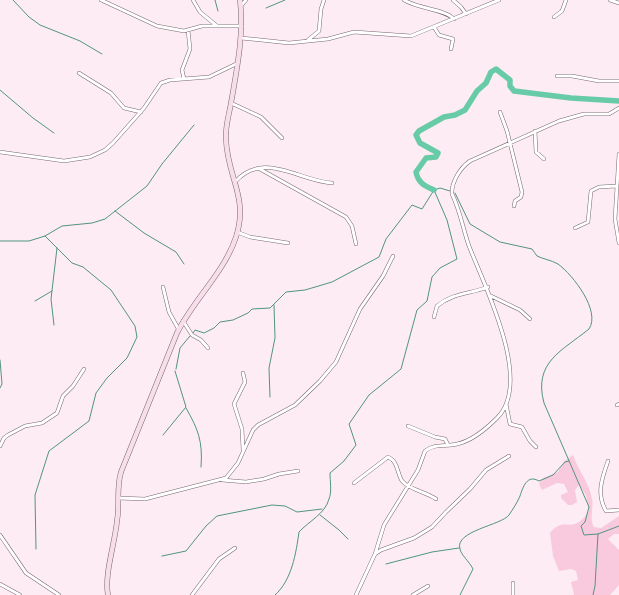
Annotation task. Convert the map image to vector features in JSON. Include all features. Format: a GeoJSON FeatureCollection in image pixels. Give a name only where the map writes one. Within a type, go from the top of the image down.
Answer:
{"type":"FeatureCollection","features":[{"type":"Feature","properties":{"kind":"street"},"geometry":{"type":"LineString","coordinates":[[101,0],[157,26],[188,30],[202,26],[242,26]]}},
{"type":"Feature","properties":{"kind":"street"},"geometry":{"type":"LineString","coordinates":[[193,0],[200,12],[216,26]]}},
{"type":"Feature","properties":{"kind":"street"},"geometry":{"type":"LineString","coordinates":[[108,595],[107,583],[118,519],[117,489],[121,472],[183,321],[221,269],[237,232],[241,211],[240,199],[229,163],[226,137],[241,38],[242,26],[240,0]]}},
{"type":"Feature","properties":{"kind":"street"},"geometry":{"type":"LineString","coordinates":[[241,6],[246,0]]}},
{"type":"Feature","properties":{"kind":"street"},"geometry":{"type":"LineString","coordinates":[[308,40],[319,30],[321,9],[324,0]]}},
{"type":"Feature","properties":{"kind":"street"},"geometry":{"type":"LineString","coordinates":[[404,0],[416,6],[448,14],[454,19]]}},
{"type":"Feature","properties":{"kind":"street"},"geometry":{"type":"LineString","coordinates":[[453,0],[466,14]]}},
{"type":"Feature","properties":{"kind":"street"},"geometry":{"type":"LineString","coordinates":[[489,4],[490,0]]}},
{"type":"Feature","properties":{"kind":"street"},"geometry":{"type":"LineString","coordinates":[[241,38],[289,43],[328,39],[354,32],[408,36],[499,0]]}},
{"type":"Feature","properties":{"kind":"street"},"geometry":{"type":"LineString","coordinates":[[554,17],[562,11],[566,0]]}},
{"type":"Feature","properties":{"kind":"street"},"geometry":{"type":"LineString","coordinates":[[610,0],[619,3]]}},
{"type":"Feature","properties":{"kind":"street"},"geometry":{"type":"LineString","coordinates":[[434,27],[439,35],[453,39],[451,49]]}},
{"type":"Feature","properties":{"kind":"street"},"geometry":{"type":"LineString","coordinates":[[184,79],[182,70],[190,49],[188,30]]}},
{"type":"Feature","properties":{"kind":"street"},"geometry":{"type":"LineString","coordinates":[[0,152],[64,161],[90,157],[105,150],[141,112],[161,83],[170,80],[210,77],[236,64]]}},
{"type":"Feature","properties":{"kind":"street"},"geometry":{"type":"LineString","coordinates":[[79,73],[111,93],[124,108],[141,112]]}},
{"type":"Feature","properties":{"kind":"street"},"geometry":{"type":"LineString","coordinates":[[558,76],[572,76],[599,81],[619,81]]}},
{"type":"Feature","properties":{"kind":"street"},"geometry":{"type":"LineString","coordinates":[[231,103],[261,118],[282,138]]}},
{"type":"Feature","properties":{"kind":"street"},"geometry":{"type":"LineString","coordinates":[[356,595],[375,554],[384,525],[418,470],[425,450],[437,446],[458,444],[471,439],[498,417],[506,404],[510,391],[509,360],[488,287],[468,243],[452,190],[456,178],[467,163],[535,131],[579,114],[609,114],[619,108]]}},
{"type":"Feature","properties":{"kind":"street"},"geometry":{"type":"LineString","coordinates":[[500,112],[510,144],[522,194],[515,201],[514,206]]}},
{"type":"Feature","properties":{"kind":"street"},"geometry":{"type":"LineString","coordinates":[[535,131],[536,152],[544,159]]}},
{"type":"Feature","properties":{"kind":"street"},"geometry":{"type":"LineString","coordinates":[[619,154],[616,186],[615,227],[619,243]]}},
{"type":"Feature","properties":{"kind":"street"},"geometry":{"type":"LineString","coordinates":[[234,182],[245,172],[258,168],[278,169],[332,183]]}},
{"type":"Feature","properties":{"kind":"street"},"geometry":{"type":"LineString","coordinates":[[258,168],[346,216],[352,226],[356,244]]}},
{"type":"Feature","properties":{"kind":"street"},"geometry":{"type":"LineString","coordinates":[[575,228],[588,222],[591,191],[600,187],[616,186]]}},
{"type":"Feature","properties":{"kind":"street"},"geometry":{"type":"LineString","coordinates":[[237,232],[288,243]]}},
{"type":"Feature","properties":{"kind":"street"},"geometry":{"type":"LineString","coordinates":[[222,480],[234,468],[253,430],[258,425],[295,405],[320,381],[336,362],[360,309],[383,276],[393,256]]}},
{"type":"Feature","properties":{"kind":"street"},"geometry":{"type":"LineString","coordinates":[[163,287],[169,312],[179,330]]}},
{"type":"Feature","properties":{"kind":"street"},"geometry":{"type":"LineString","coordinates":[[434,317],[437,306],[443,301],[461,293],[472,293],[488,287]]}},
{"type":"Feature","properties":{"kind":"street"},"geometry":{"type":"LineString","coordinates":[[490,295],[520,310],[530,319]]}},
{"type":"Feature","properties":{"kind":"street"},"geometry":{"type":"LineString","coordinates":[[183,321],[192,335],[201,340],[208,348]]}},
{"type":"Feature","properties":{"kind":"street"},"geometry":{"type":"LineString","coordinates":[[0,446],[4,438],[8,435],[25,426],[42,423],[57,413],[62,396],[73,386],[84,370]]}},
{"type":"Feature","properties":{"kind":"street"},"geometry":{"type":"LineString","coordinates":[[243,374],[245,382],[234,404],[242,429],[243,452]]}},
{"type":"Feature","properties":{"kind":"street"},"geometry":{"type":"LineString","coordinates":[[506,404],[510,424],[522,427],[530,441],[536,447]]}},
{"type":"Feature","properties":{"kind":"street"},"geometry":{"type":"LineString","coordinates":[[408,426],[434,437],[446,439],[448,445]]}},
{"type":"Feature","properties":{"kind":"street"},"geometry":{"type":"LineString","coordinates":[[375,554],[381,550],[414,538],[432,527],[470,489],[486,470],[509,456]]}},
{"type":"Feature","properties":{"kind":"street"},"geometry":{"type":"LineString","coordinates":[[354,484],[383,459],[388,457],[395,462],[402,479],[407,486],[436,499]]}},
{"type":"Feature","properties":{"kind":"street"},"geometry":{"type":"LineString","coordinates":[[608,462],[600,486],[601,501],[606,511],[619,510]]}},
{"type":"Feature","properties":{"kind":"street"},"geometry":{"type":"LineString","coordinates":[[118,498],[145,499],[222,480],[246,482],[298,471]]}},
{"type":"Feature","properties":{"kind":"street"},"geometry":{"type":"LineString","coordinates":[[0,535],[26,573],[58,595]]}},
{"type":"Feature","properties":{"kind":"street"},"geometry":{"type":"LineString","coordinates":[[192,595],[219,559],[235,548]]}},
{"type":"Feature","properties":{"kind":"street"},"geometry":{"type":"LineString","coordinates":[[513,583],[513,595]]}},
{"type":"Feature","properties":{"kind":"street"},"geometry":{"type":"LineString","coordinates":[[0,584],[20,595]]}},
{"type":"Feature","properties":{"kind":"street"},"geometry":{"type":"LineString","coordinates":[[413,595],[428,586]]}},
{"type":"Feature","properties":{"kind":"shaded area"},"geometry":{"type":"Polygon","coordinates":[[[573,455],[591,493],[592,521],[594,527],[601,528],[619,516],[619,534],[614,534],[608,539],[619,550],[619,585],[610,595],[574,595],[571,582],[578,580],[576,571],[571,569],[559,571],[553,556],[550,533],[560,525],[578,523],[583,519],[589,511],[586,495],[579,485],[575,490],[577,502],[572,505],[568,505],[561,498],[561,495],[568,492],[564,484],[557,483],[542,490],[539,484],[543,478],[558,472],[564,461],[573,455]]]}},
{"type":"Feature","properties":{"kind":"waterway"},"geometry":{"type":"LineString","coordinates":[[13,0],[29,17],[40,25],[80,41],[102,54]]}},
{"type":"Feature","properties":{"kind":"waterway"},"geometry":{"type":"LineString","coordinates":[[215,0],[218,11]]}},
{"type":"Feature","properties":{"kind":"waterway"},"geometry":{"type":"LineString","coordinates":[[266,8],[285,0]]}},
{"type":"Feature","properties":{"kind":"waterway"},"geometry":{"type":"LineString","coordinates":[[434,190],[420,181],[416,172],[426,158],[436,157],[438,153],[420,143],[416,135],[419,131],[444,117],[455,115],[465,110],[477,91],[486,83],[491,72],[496,69],[510,80],[510,86],[514,91],[571,98],[619,101]]}},
{"type":"Feature","properties":{"kind":"waterway"},"geometry":{"type":"LineString","coordinates":[[0,90],[33,118],[54,133]]}},
{"type":"Feature","properties":{"kind":"waterway"},"geometry":{"type":"LineString","coordinates":[[0,241],[29,241],[45,236],[62,226],[92,223],[105,219],[147,186],[162,164],[194,125]]}},
{"type":"Feature","properties":{"kind":"waterway"},"geometry":{"type":"LineString","coordinates":[[193,333],[195,330],[204,333],[214,328],[220,322],[233,320],[248,313],[252,309],[270,308],[286,292],[305,290],[332,282],[379,257],[386,239],[412,205],[422,209],[434,190],[440,188],[450,191]]}},
{"type":"Feature","properties":{"kind":"waterway"},"geometry":{"type":"LineString","coordinates":[[275,595],[286,582],[295,557],[299,532],[320,513],[327,504],[331,486],[330,473],[344,461],[356,445],[349,424],[369,395],[401,369],[417,310],[427,301],[432,277],[440,268],[457,259],[447,220],[434,190]]}},
{"type":"Feature","properties":{"kind":"waterway"},"geometry":{"type":"LineString","coordinates":[[455,193],[470,224],[500,242],[532,249],[537,256],[558,264],[571,276],[584,294],[591,313],[592,321],[589,329],[560,351],[546,367],[542,389],[544,403],[589,507],[585,522],[581,526],[584,535],[598,534],[619,526]]}},
{"type":"Feature","properties":{"kind":"waterway"},"geometry":{"type":"LineString","coordinates":[[115,211],[144,233],[176,252],[184,264]]}},
{"type":"Feature","properties":{"kind":"waterway"},"geometry":{"type":"LineString","coordinates":[[36,549],[35,495],[49,451],[89,421],[96,393],[107,378],[127,358],[137,337],[135,326],[111,290],[83,267],[72,263],[45,236]]}},
{"type":"Feature","properties":{"kind":"waterway"},"geometry":{"type":"LineString","coordinates":[[54,325],[51,299],[57,248]]}},
{"type":"Feature","properties":{"kind":"waterway"},"geometry":{"type":"LineString","coordinates":[[35,301],[52,291]]}},
{"type":"Feature","properties":{"kind":"waterway"},"geometry":{"type":"LineString","coordinates":[[270,397],[269,368],[275,338],[274,305]]}},
{"type":"Feature","properties":{"kind":"waterway"},"geometry":{"type":"LineString","coordinates":[[176,369],[180,348],[190,336]]}},
{"type":"Feature","properties":{"kind":"waterway"},"geometry":{"type":"LineString","coordinates":[[0,360],[2,384],[0,388]]}},
{"type":"Feature","properties":{"kind":"waterway"},"geometry":{"type":"LineString","coordinates":[[163,435],[186,407],[175,371]]}},
{"type":"Feature","properties":{"kind":"waterway"},"geometry":{"type":"LineString","coordinates":[[186,408],[194,422],[199,436],[201,467]]}},
{"type":"Feature","properties":{"kind":"waterway"},"geometry":{"type":"LineString","coordinates":[[460,595],[473,569],[460,549],[460,543],[464,538],[471,533],[505,519],[519,499],[526,482],[531,479],[539,481],[553,475],[565,462],[569,461]]}},
{"type":"Feature","properties":{"kind":"waterway"},"geometry":{"type":"LineString","coordinates":[[162,556],[186,551],[206,526],[217,516],[272,505],[285,506],[297,512],[322,509]]}},
{"type":"Feature","properties":{"kind":"waterway"},"geometry":{"type":"LineString","coordinates":[[320,515],[348,539]]}},
{"type":"Feature","properties":{"kind":"waterway"},"geometry":{"type":"LineString","coordinates":[[593,595],[595,586],[598,534]]}},
{"type":"Feature","properties":{"kind":"waterway"},"geometry":{"type":"LineString","coordinates":[[386,564],[432,552],[459,548]]}}]}
